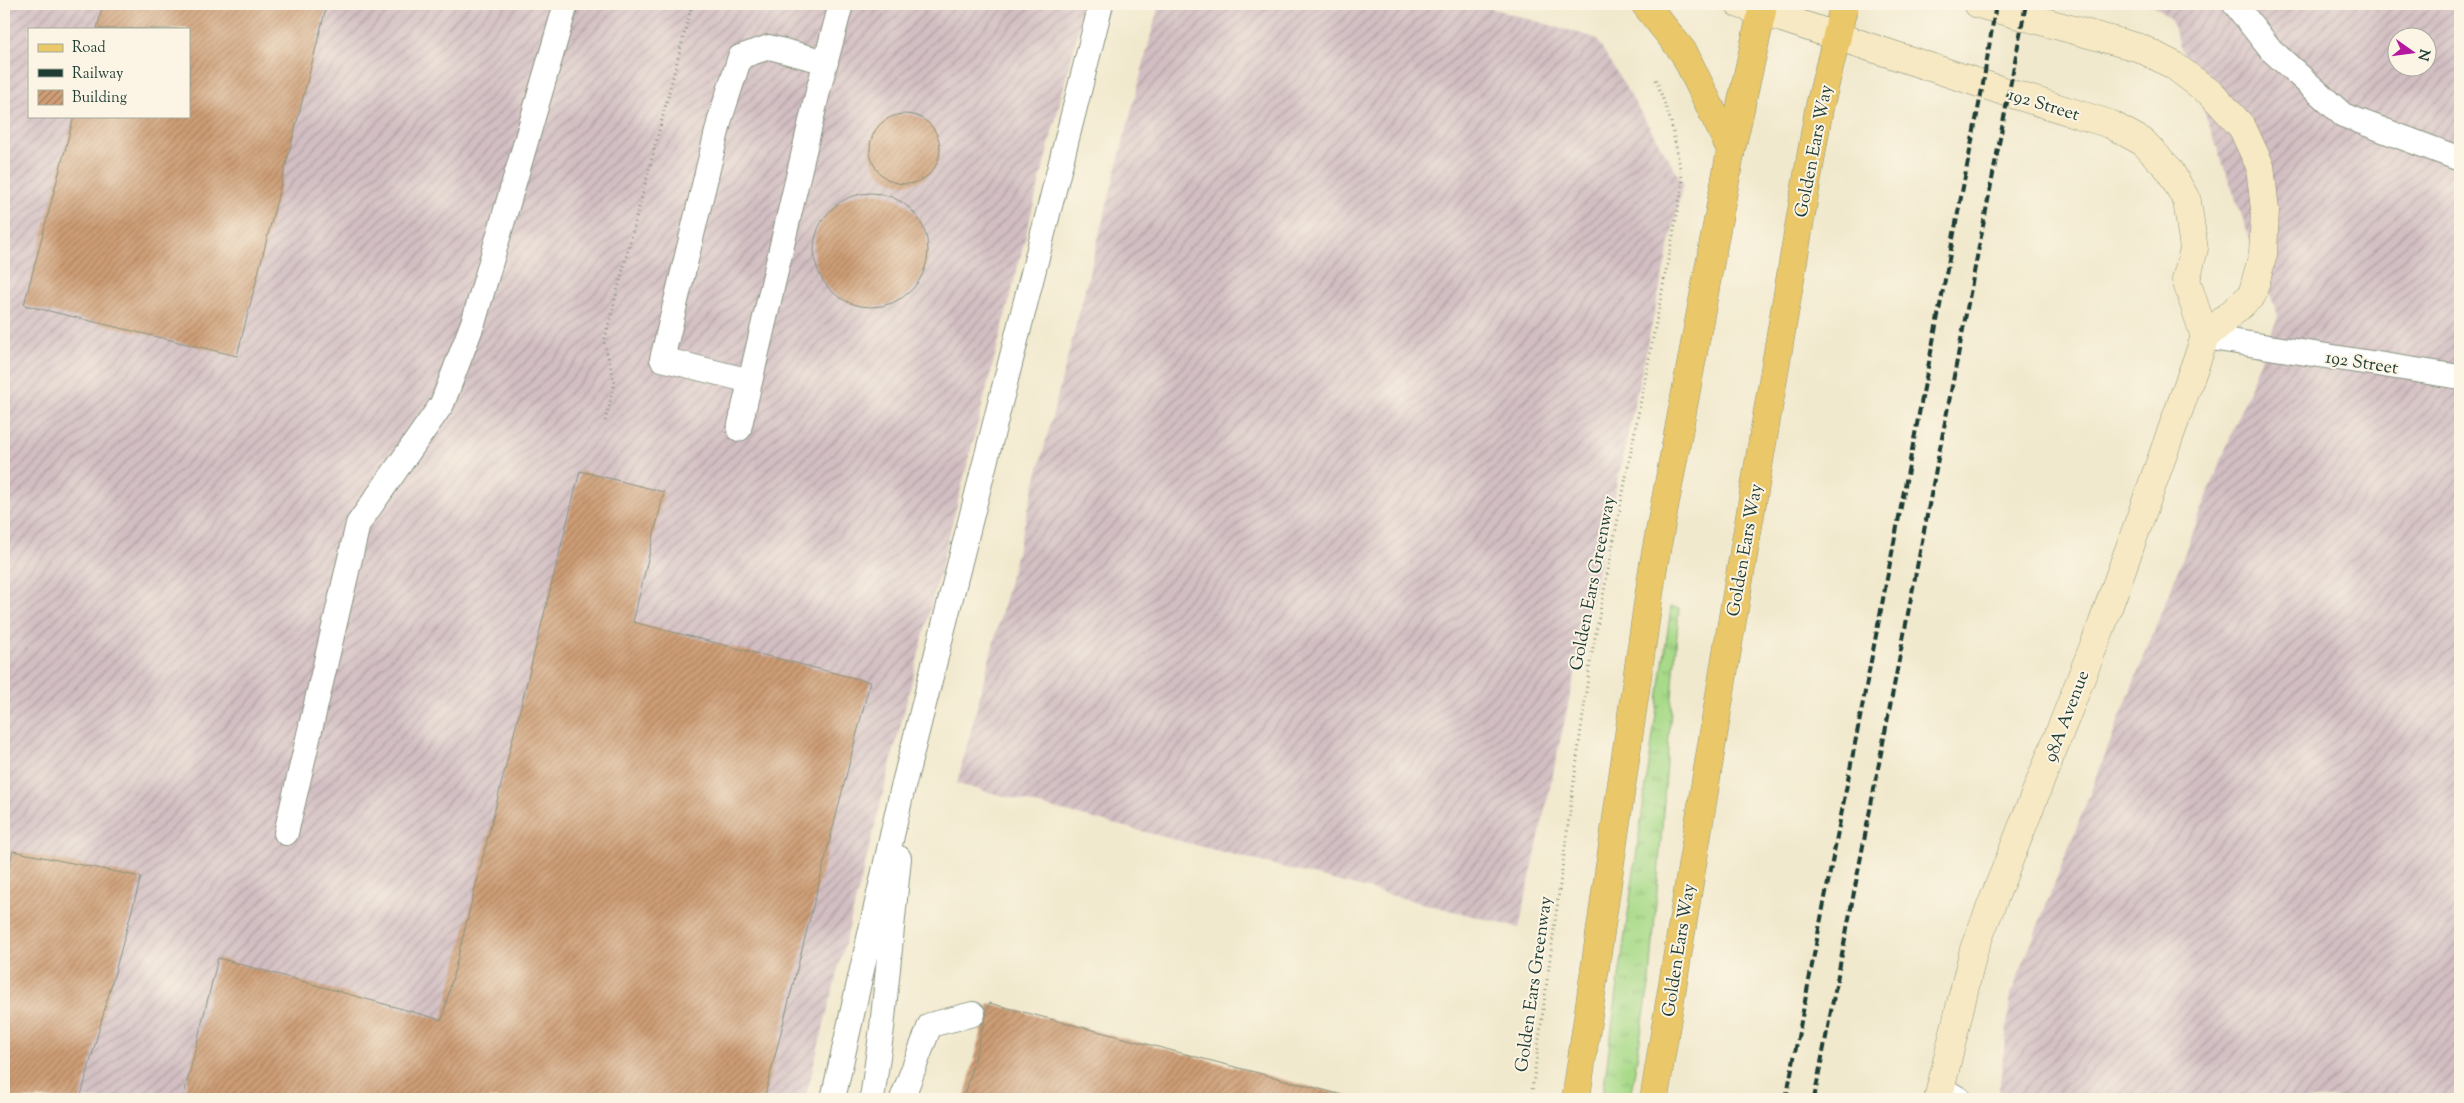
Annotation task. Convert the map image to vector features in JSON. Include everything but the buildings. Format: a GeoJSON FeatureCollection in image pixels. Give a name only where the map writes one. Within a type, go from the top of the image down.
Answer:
{"type":"FeatureCollection","features":[{"type":"Feature","properties":{"kind":"main road"},"geometry":{"type":"LineString","coordinates":[[1645,4],[1684,53],[1731,150]]}},
{"type":"Feature","properties":{"kind":"main road","name":"Golden Ears Way"},"geometry":{"type":"LineString","coordinates":[[1654,1099],[1817,119],[1844,4]]}},
{"type":"Feature","properties":{"kind":"main road"},"geometry":{"type":"LineString","coordinates":[[1576,1099],[1653,568],[1731,150],[1755,6]]}},
{"type":"Feature","properties":{"kind":"street"},"geometry":{"type":"LineString","coordinates":[[1979,4],[2140,48],[2173,65],[2213,95],[2242,127],[2260,166],[2266,210],[2263,254],[2252,294],[2206,337]]}},
{"type":"Feature","properties":{"kind":"street","name":"192 Street"},"geometry":{"type":"LineString","coordinates":[[1755,6],[1837,36],[2110,124],[2143,142],[2169,169],[2187,201],[2194,249],[2186,280],[2206,337]]}},
{"type":"Feature","properties":{"kind":"street","name":"98A Avenue"},"geometry":{"type":"LineString","coordinates":[[1946,1095],[1974,949],[2102,625],[2206,337]]}},
{"type":"Feature","properties":{"kind":"lane"},"geometry":{"type":"LineString","coordinates":[[286,833],[358,524],[442,404],[474,320],[566,4]]}},
{"type":"Feature","properties":{"kind":"lane"},"geometry":{"type":"LineString","coordinates":[[739,429],[841,4]]}},
{"type":"Feature","properties":{"kind":"lane"},"geometry":{"type":"LineString","coordinates":[[833,1099],[902,792],[1101,4]]}},
{"type":"Feature","properties":{"kind":"lane"},"geometry":{"type":"LineString","coordinates":[[2235,4],[2271,50],[2343,115],[2460,159]]}},
{"type":"Feature","properties":{"kind":"lane"},"geometry":{"type":"LineString","coordinates":[[750,381],[662,358],[720,119],[740,57],[768,47],[826,62]]}},
{"type":"Feature","properties":{"kind":"lane","name":"192 Street"},"geometry":{"type":"LineString","coordinates":[[2206,337],[2460,377]]}},
{"type":"Feature","properties":{"kind":"lane"},"geometry":{"type":"LineString","coordinates":[[872,1099],[898,887],[902,792]]}},
{"type":"Feature","properties":{"kind":"lane"},"geometry":{"type":"LineString","coordinates":[[902,1099],[930,1025],[973,1014]]}},
{"type":"Feature","properties":{"kind":"path"},"geometry":{"type":"LineString","coordinates":[[605,421],[615,383],[604,342],[692,4]]}},
{"type":"Feature","properties":{"kind":"path","name":"Golden Ears Greenway"},"geometry":{"type":"LineString","coordinates":[[1531,1099],[1590,663],[1682,182],[1671,122],[1655,77]]}},
{"type":"Feature","properties":{"kind":"shaded area"},"geometry":{"type":"Polygon","coordinates":[[[4,4],[1085,4],[805,1099],[4,1099],[4,4]]]}},
{"type":"Feature","properties":{"kind":"shaded area"},"geometry":{"type":"Polygon","coordinates":[[[1159,4],[1476,4],[1596,38],[1683,183],[1519,928],[957,784],[1159,4]]]}},
{"type":"Feature","properties":{"kind":"shaded area"},"geometry":{"type":"Polygon","coordinates":[[[2153,4],[2460,4],[2460,1099],[1998,1099],[2011,994],[2278,316],[2170,18],[2153,4]]]}},
{"type":"Feature","properties":{"kind":"green space"},"geometry":{"type":"Polygon","coordinates":[[[1671,607],[1679,608],[1650,980],[1630,1099],[1602,1099],[1671,607]]]}},
{"type":"Feature","properties":{"kind":"railway"},"geometry":{"type":"LineString","coordinates":[[1786,1099],[1983,84],[1996,4]]}},
{"type":"Feature","properties":{"kind":"railway"},"geometry":{"type":"LineString","coordinates":[[1814,1099],[2026,4]]}}]}
